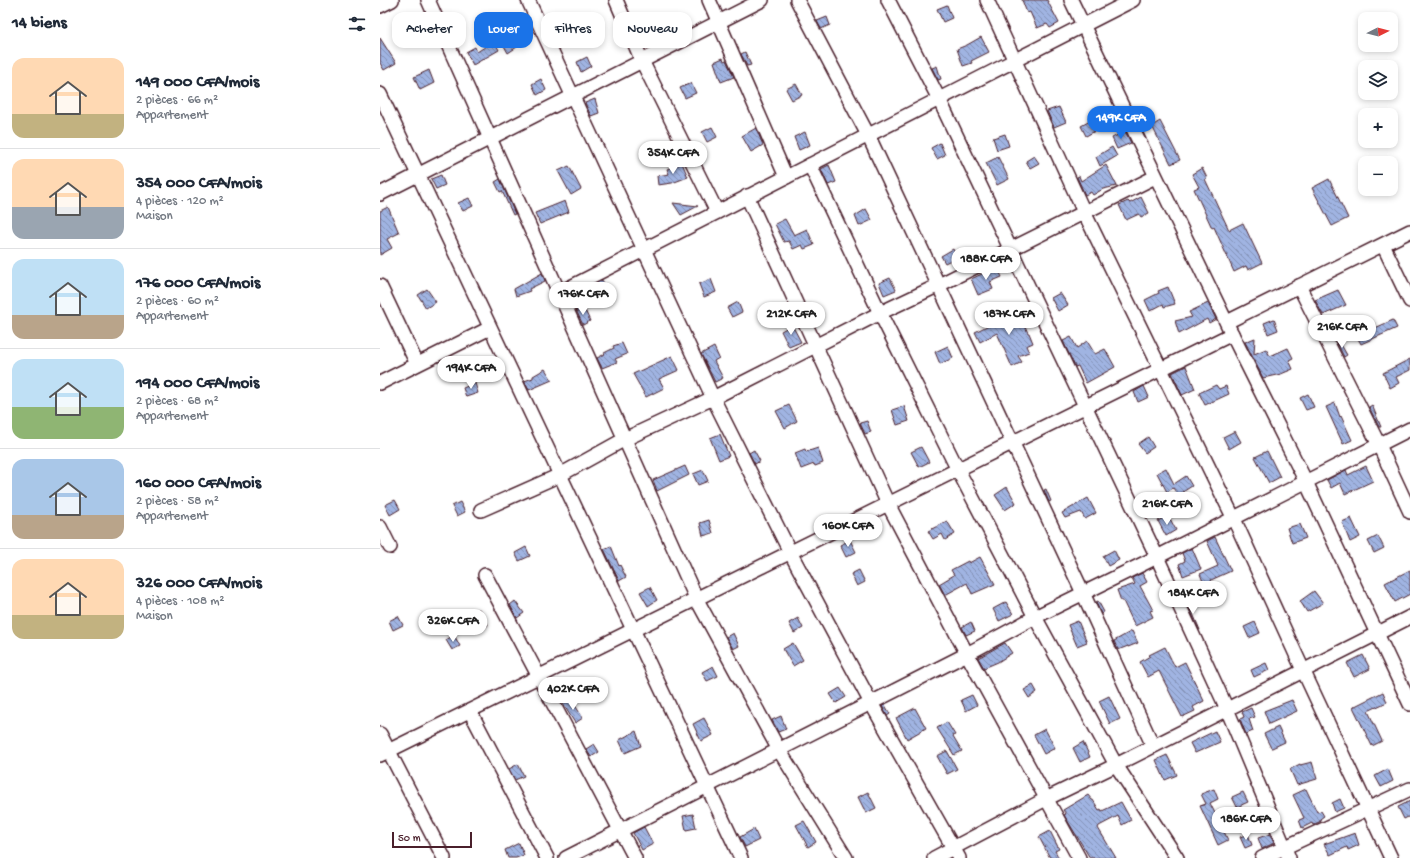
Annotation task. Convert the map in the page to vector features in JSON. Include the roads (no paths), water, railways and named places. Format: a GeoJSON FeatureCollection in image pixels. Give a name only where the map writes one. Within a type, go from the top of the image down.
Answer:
{"type":"FeatureCollection","features":[{"type":"Feature","properties":{"kind":"street"},"geometry":{"type":"LineString","coordinates":[[380,6],[392,0]]}},
{"type":"Feature","properties":{"kind":"street"},"geometry":{"type":"LineString","coordinates":[[428,0],[696,598],[779,750],[846,858]]}},
{"type":"Feature","properties":{"kind":"street"},"geometry":{"type":"LineString","coordinates":[[528,0],[712,398],[790,552],[870,703],[956,853]]}},
{"type":"Feature","properties":{"kind":"street"},"geometry":{"type":"LineString","coordinates":[[616,0],[642,61],[717,212]]}},
{"type":"Feature","properties":{"kind":"street"},"geometry":{"type":"LineString","coordinates":[[709,0],[786,177]]}},
{"type":"Feature","properties":{"kind":"street"},"geometry":{"type":"LineString","coordinates":[[380,194],[762,0]]}},
{"type":"Feature","properties":{"kind":"street"},"geometry":{"type":"LineString","coordinates":[[797,0],[868,135],[939,285],[1011,443],[1083,593],[1153,746]]}},
{"type":"Feature","properties":{"kind":"street"},"geometry":{"type":"LineString","coordinates":[[888,0],[939,99],[1157,557],[1227,709],[1287,853]]}},
{"type":"Feature","properties":{"kind":"street"},"geometry":{"type":"LineString","coordinates":[[987,0],[1084,212],[1234,519],[1391,858]]}},
{"type":"Feature","properties":{"kind":"street"},"geometry":{"type":"LineString","coordinates":[[1071,0],[1155,177],[1306,482],[1410,704]]}},
{"type":"Feature","properties":{"kind":"street"},"geometry":{"type":"LineString","coordinates":[[559,293],[1133,0]]}},
{"type":"Feature","properties":{"kind":"street"},"geometry":{"type":"LineString","coordinates":[[380,94],[741,858]]}},
{"type":"Feature","properties":{"kind":"street"},"geometry":{"type":"LineString","coordinates":[[810,164],[880,313],[958,470],[1035,617],[1116,765],[1177,858]]}},
{"type":"Feature","properties":{"kind":"street"},"geometry":{"type":"LineString","coordinates":[[481,510],[560,475],[625,440],[1155,177]]}},
{"type":"Feature","properties":{"kind":"street"},"geometry":{"type":"LineString","coordinates":[[747,196],[888,504],[967,654],[1079,858]]}},
{"type":"Feature","properties":{"kind":"street"},"geometry":{"type":"LineString","coordinates":[[384,753],[1160,369],[1299,286],[1410,232]]}},
{"type":"Feature","properties":{"kind":"street"},"geometry":{"type":"LineString","coordinates":[[1383,245],[1410,301]]}},
{"type":"Feature","properties":{"kind":"street"},"geometry":{"type":"LineString","coordinates":[[380,286],[417,364]]}},
{"type":"Feature","properties":{"kind":"street"},"geometry":{"type":"LineString","coordinates":[[1299,286],[1379,445],[1410,512]]}},
{"type":"Feature","properties":{"kind":"street"},"geometry":{"type":"LineString","coordinates":[[380,383],[490,328]]}},
{"type":"Feature","properties":{"kind":"street"},"geometry":{"type":"LineString","coordinates":[[566,858],[967,654],[1035,617],[1234,519],[1410,429]]}},
{"type":"Feature","properties":{"kind":"street"},"geometry":{"type":"LineString","coordinates":[[380,527],[390,547]]}},
{"type":"Feature","properties":{"kind":"street"},"geometry":{"type":"LineString","coordinates":[[485,575],[635,858]]}},
{"type":"Feature","properties":{"kind":"street"},"geometry":{"type":"LineString","coordinates":[[934,858],[956,853],[1046,799],[1410,617]]}},
{"type":"Feature","properties":{"kind":"street"},"geometry":{"type":"LineString","coordinates":[[470,710],[547,858]]}},
{"type":"Feature","properties":{"kind":"street"},"geometry":{"type":"LineString","coordinates":[[380,734],[384,753],[444,858]]}},
{"type":"Feature","properties":{"kind":"street"},"geometry":{"type":"LineString","coordinates":[[1262,858],[1287,853],[1368,808],[1410,789]]}}]}
